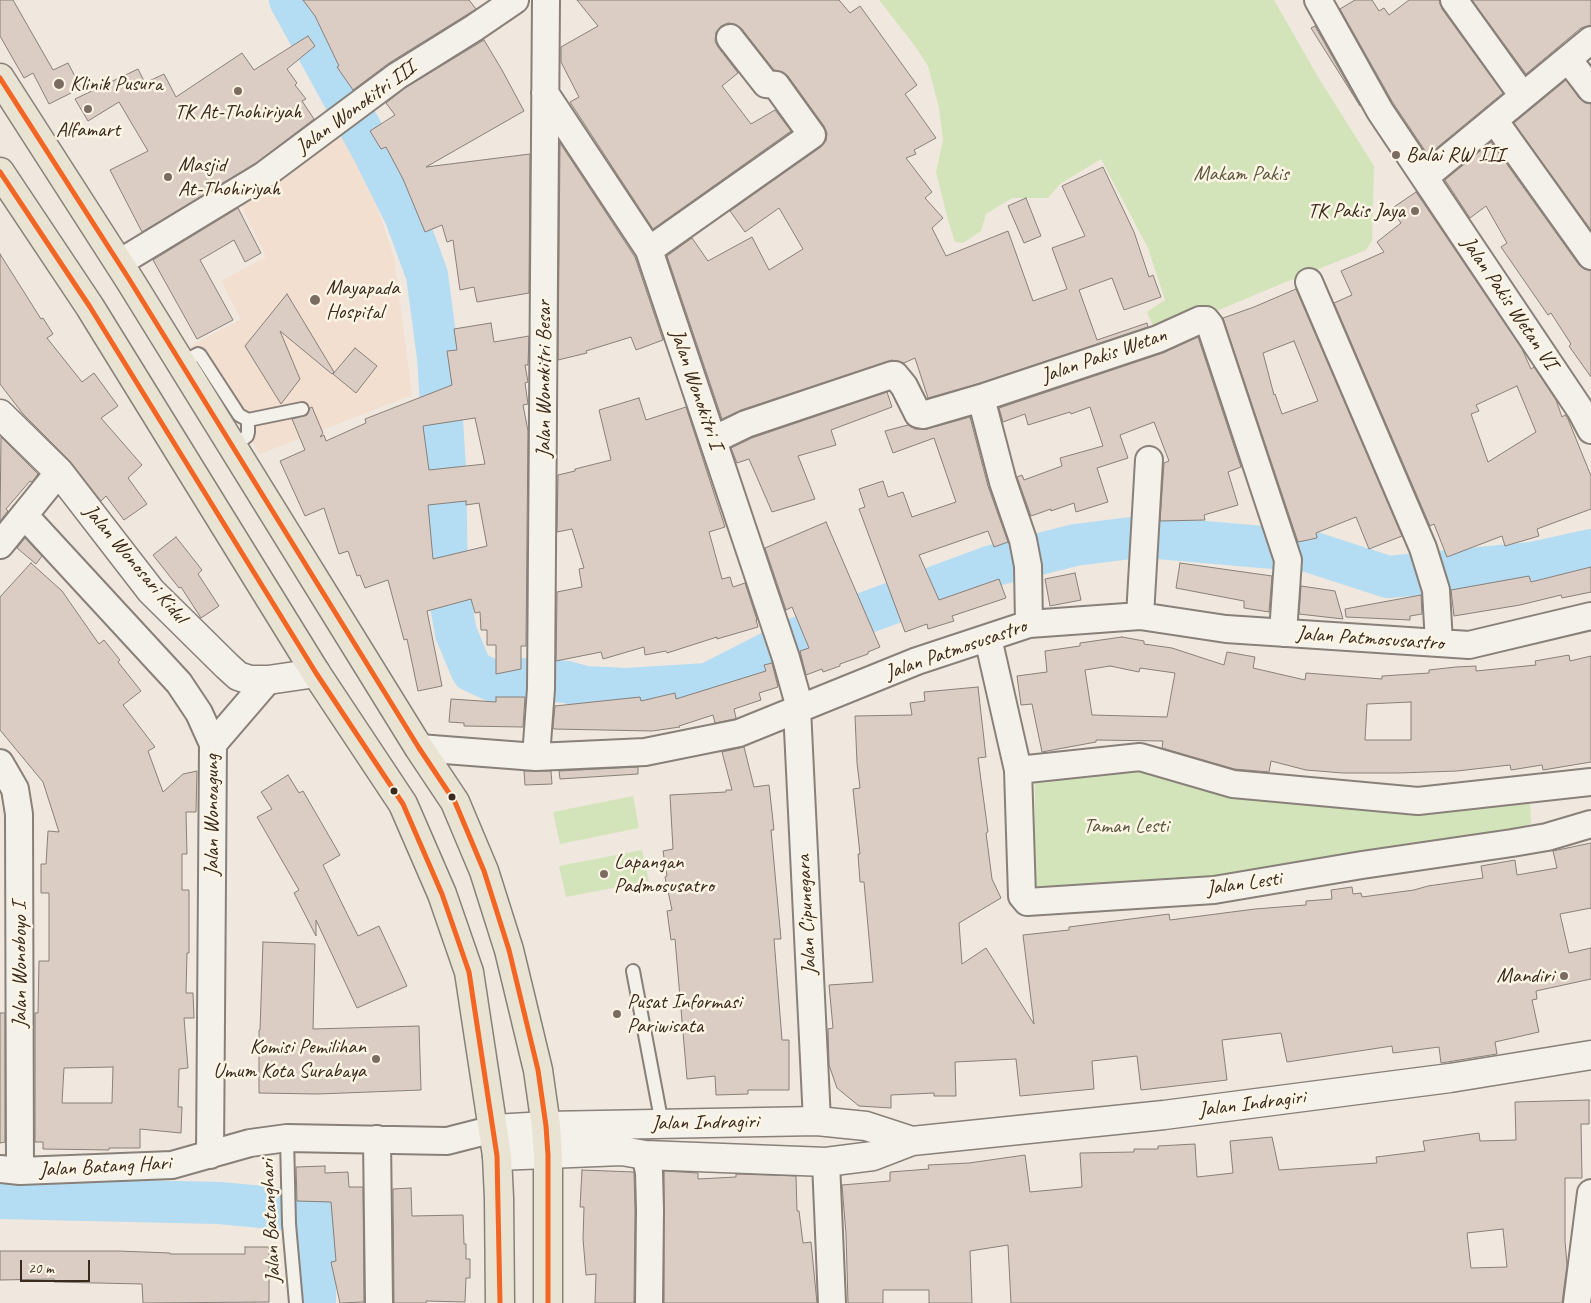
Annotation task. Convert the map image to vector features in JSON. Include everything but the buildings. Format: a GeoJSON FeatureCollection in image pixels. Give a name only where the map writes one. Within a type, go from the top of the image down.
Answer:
{"type":"FeatureCollection","features":[{"type":"Feature","properties":{"kind":"main road"},"geometry":{"type":"LineString","coordinates":[[0,78],[181,362],[235,419],[233,447],[455,802],[484,871],[511,959],[538,1070],[548,1155],[548,1303]]}},
{"type":"Feature","properties":{"kind":"main road"},"geometry":{"type":"LineString","coordinates":[[0,172],[90,307],[316,673],[403,804],[442,894],[469,972],[497,1156],[500,1303]]}},
{"type":"Feature","properties":{"kind":"street","name":"Jalan Wonokitri III"},"geometry":{"type":"LineString","coordinates":[[118,263],[264,175],[397,76],[515,0]]}},
{"type":"Feature","properties":{"kind":"street","name":"Jalan Wonokitri Besar"},"geometry":{"type":"LineString","coordinates":[[536,757],[541,689],[546,0]]}},
{"type":"Feature","properties":{"kind":"street","name":"Jalan Pakis Wetan VI"},"geometry":{"type":"LineString","coordinates":[[1318,0],[1380,111],[1581,411],[1591,430]]}},
{"type":"Feature","properties":{"kind":"street"},"geometry":{"type":"LineString","coordinates":[[1454,0],[1523,96]]}},
{"type":"Feature","properties":{"kind":"street"},"geometry":{"type":"LineString","coordinates":[[649,250],[812,135],[776,85],[766,84],[730,38]]}},
{"type":"Feature","properties":{"kind":"street"},"geometry":{"type":"LineString","coordinates":[[1424,177],[1591,40]]}},
{"type":"Feature","properties":{"kind":"street"},"geometry":{"type":"LineString","coordinates":[[1568,59],[1591,89]]}},
{"type":"Feature","properties":{"kind":"street","name":"Jalan Wonokitri I"},"geometry":{"type":"LineString","coordinates":[[545,92],[649,250],[786,658],[798,709]]}},
{"type":"Feature","properties":{"kind":"street"},"geometry":{"type":"LineString","coordinates":[[1494,120],[1591,256]]}},
{"type":"Feature","properties":{"kind":"street"},"geometry":{"type":"LineString","coordinates":[[1309,282],[1423,548],[1436,590],[1439,643]]}},
{"type":"Feature","properties":{"kind":"street","name":"Jalan Pakis Wetan"},"geometry":{"type":"LineString","coordinates":[[713,440],[746,424],[892,375],[898,378],[904,386],[916,410],[921,415],[982,398],[1158,339],[1200,320],[1206,320],[1210,325],[1288,560],[1283,633]]}},
{"type":"Feature","properties":{"kind":"street"},"geometry":{"type":"LineString","coordinates":[[982,398],[1003,482],[1023,540],[1028,566],[1028,624]]}},
{"type":"Feature","properties":{"kind":"street","name":"Jalan Wonosari Kidul"},"geometry":{"type":"LineString","coordinates":[[0,414],[59,472],[151,590],[238,676],[250,680],[268,680],[316,673]]}},
{"type":"Feature","properties":{"kind":"street"},"geometry":{"type":"LineString","coordinates":[[1140,616],[1149,460]]}},
{"type":"Feature","properties":{"kind":"street"},"geometry":{"type":"LineString","coordinates":[[0,545],[59,472]]}},
{"type":"Feature","properties":{"kind":"street","name":"Jalan Wonoagung"},"geometry":{"type":"LineString","coordinates":[[24,515],[180,683],[199,713],[213,744],[210,1155]]}},
{"type":"Feature","properties":{"kind":"street","name":"Jalan Patmosusastro"},"geometry":{"type":"LineString","coordinates":[[420,748],[536,757],[645,752],[739,733],[917,661],[1028,624],[1140,616],[1226,629],[1469,645],[1591,616]]}},
{"type":"Feature","properties":{"kind":"street","name":"Jalan Lesti"},"geometry":{"type":"LineString","coordinates":[[988,638],[1018,770],[1022,896],[1027,902],[1214,890],[1547,837],[1591,824]]}},
{"type":"Feature","properties":{"kind":"street"},"geometry":{"type":"LineString","coordinates":[[213,744],[268,680]]}},
{"type":"Feature","properties":{"kind":"street","name":"Jalan Cipunegara"},"geometry":{"type":"LineString","coordinates":[[798,709],[817,1122]]}},
{"type":"Feature","properties":{"kind":"street"},"geometry":{"type":"LineString","coordinates":[[1018,770],[1140,756],[1233,784],[1418,802],[1591,782]]}},
{"type":"Feature","properties":{"kind":"street","name":"Jalan Wonoboyo I"},"geometry":{"type":"LineString","coordinates":[[0,763],[7,797],[19,814],[10,984],[10,1170]]}},
{"type":"Feature","properties":{"kind":"street","name":"Jalan Indragiri"},"geometry":{"type":"LineString","coordinates":[[497,1156],[622,1151],[646,1155],[826,1162],[873,1156],[912,1141],[1164,1115],[1440,1079],[1591,1056]]}},
{"type":"Feature","properties":{"kind":"street","name":"Jalan Indragiri"},"geometry":{"type":"LineString","coordinates":[[494,1129],[546,1126],[817,1122],[866,1126],[912,1141]]}},
{"type":"Feature","properties":{"kind":"street"},"geometry":{"type":"LineString","coordinates":[[447,1141],[494,1129]]}},
{"type":"Feature","properties":{"kind":"street","name":"Jalan Batang Hari"},"geometry":{"type":"LineString","coordinates":[[10,1170],[172,1165],[250,1143],[287,1138],[447,1141]]}},
{"type":"Feature","properties":{"kind":"street"},"geometry":{"type":"LineString","coordinates":[[377,1139],[378,1303]]}},
{"type":"Feature","properties":{"kind":"street"},"geometry":{"type":"LineString","coordinates":[[447,1141],[497,1156]]}},
{"type":"Feature","properties":{"kind":"street"},"geometry":{"type":"LineString","coordinates":[[646,1155],[649,1172],[650,1210],[649,1303]]}},
{"type":"Feature","properties":{"kind":"street"},"geometry":{"type":"LineString","coordinates":[[826,1162],[832,1303]]}},
{"type":"Feature","properties":{"kind":"street"},"geometry":{"type":"LineString","coordinates":[[1576,1303],[1591,1194]]}},
{"type":"Feature","properties":{"kind":"lane"},"geometry":{"type":"LineString","coordinates":[[235,419],[302,409]]}},
{"type":"Feature","properties":{"kind":"lane"},"geometry":{"type":"LineString","coordinates":[[633,971],[662,1124]]}},
{"type":"Feature","properties":{"kind":"lane","name":"Jalan Batanghari"},"geometry":{"type":"LineString","coordinates":[[287,1138],[288,1224],[296,1303]]}},
{"type":"Feature","properties":{"kind":"shaded area","name":"Mayapada Hospital"},"geometry":{"type":"Polygon","coordinates":[[[335,128],[369,181],[394,258],[412,395],[260,454],[189,347],[241,319],[221,281],[266,257],[238,198],[335,128]]]}},
{"type":"Feature","properties":{"kind":"green space","name":"Makam Pakis"},"geometry":{"type":"Polygon","coordinates":[[[879,0],[1274,0],[1318,77],[1374,166],[1372,240],[1366,250],[1157,336],[1147,312],[1165,300],[1148,248],[1101,159],[1060,184],[1048,198],[1012,198],[986,214],[981,231],[963,243],[955,242],[936,172],[943,140],[939,108],[928,66],[879,0]]]}},
{"type":"Feature","properties":{"kind":"green space","name":"Taman Lesti"},"geometry":{"type":"Polygon","coordinates":[[[1136,769],[1242,798],[1413,810],[1530,801],[1531,824],[1510,831],[1225,877],[1035,887],[1035,778],[1136,769]]]}},
{"type":"Feature","properties":{"kind":"green space","name":"Lapangan Padmosusatro"},"geometry":{"type":"Polygon","coordinates":[[[633,796],[639,828],[560,844],[553,812],[633,796]]]}},
{"type":"Feature","properties":{"kind":"green space","name":"Lapangan Padmosusatro"},"geometry":{"type":"Polygon","coordinates":[[[642,850],[649,881],[566,897],[559,866],[642,850]]]}},
{"type":"Feature","properties":{"kind":"waterway"},"geometry":{"type":"LineString","coordinates":[[290,0],[374,153],[405,215],[427,275],[438,357],[445,468],[447,582],[456,633],[472,671],[498,683],[524,679],[567,682],[585,687],[626,689],[708,684],[798,638],[992,566],[1075,545],[1139,537]]}},
{"type":"Feature","properties":{"kind":"waterway"},"geometry":{"type":"LineString","coordinates":[[1147,537],[1308,551],[1388,577],[1532,563],[1591,550]]}},
{"type":"Feature","properties":{"kind":"waterway"},"geometry":{"type":"LineString","coordinates":[[0,1198],[219,1203],[316,1212],[315,1303]]}},
{"type":"Feature","properties":{"kind":"transit line"},"geometry":{"type":"LineString","coordinates":[[0,78],[129,279],[419,748],[455,802],[484,871],[509,950],[538,1070],[548,1155],[548,1303]]}},
{"type":"Feature","properties":{"kind":"transit line"},"geometry":{"type":"LineString","coordinates":[[0,172],[90,307],[316,673],[403,804],[442,894],[469,972],[497,1156],[500,1303]]}},
{"type":"Feature","properties":{"kind":"place","name":"Klinik Pusura"},"geometry":{"type":"Point","coordinates":[59,84]}},
{"type":"Feature","properties":{"kind":"place","name":"TK At-Thohiriyah"},"geometry":{"type":"Point","coordinates":[238,91]}},
{"type":"Feature","properties":{"kind":"place","name":"Alfamart"},"geometry":{"type":"Point","coordinates":[88,109]}},
{"type":"Feature","properties":{"kind":"place","name":"Balai RW III"},"geometry":{"type":"Point","coordinates":[1396,155]}},
{"type":"Feature","properties":{"kind":"place","name":"Masjid At-Thohiriyah"},"geometry":{"type":"Point","coordinates":[168,177]}},
{"type":"Feature","properties":{"kind":"place","name":"TK Pakis Jaya"},"geometry":{"type":"Point","coordinates":[1415,211]}},
{"type":"Feature","properties":{"kind":"place","name":"Mayapada Hospital"},"geometry":{"type":"Point","coordinates":[315,300]}},
{"type":"Feature","properties":{"kind":"place","name":"Lapangan Padmosusatro"},"geometry":{"type":"Point","coordinates":[604,874]}},
{"type":"Feature","properties":{"kind":"place","name":"Mandiri"},"geometry":{"type":"Point","coordinates":[1564,976]}},
{"type":"Feature","properties":{"kind":"place","name":"Pusat Informasi Pariwisata"},"geometry":{"type":"Point","coordinates":[617,1014]}},
{"type":"Feature","properties":{"kind":"place","name":"Komisi Pemilihan Umum Kota Surabaya"},"geometry":{"type":"Point","coordinates":[376,1059]}}]}
